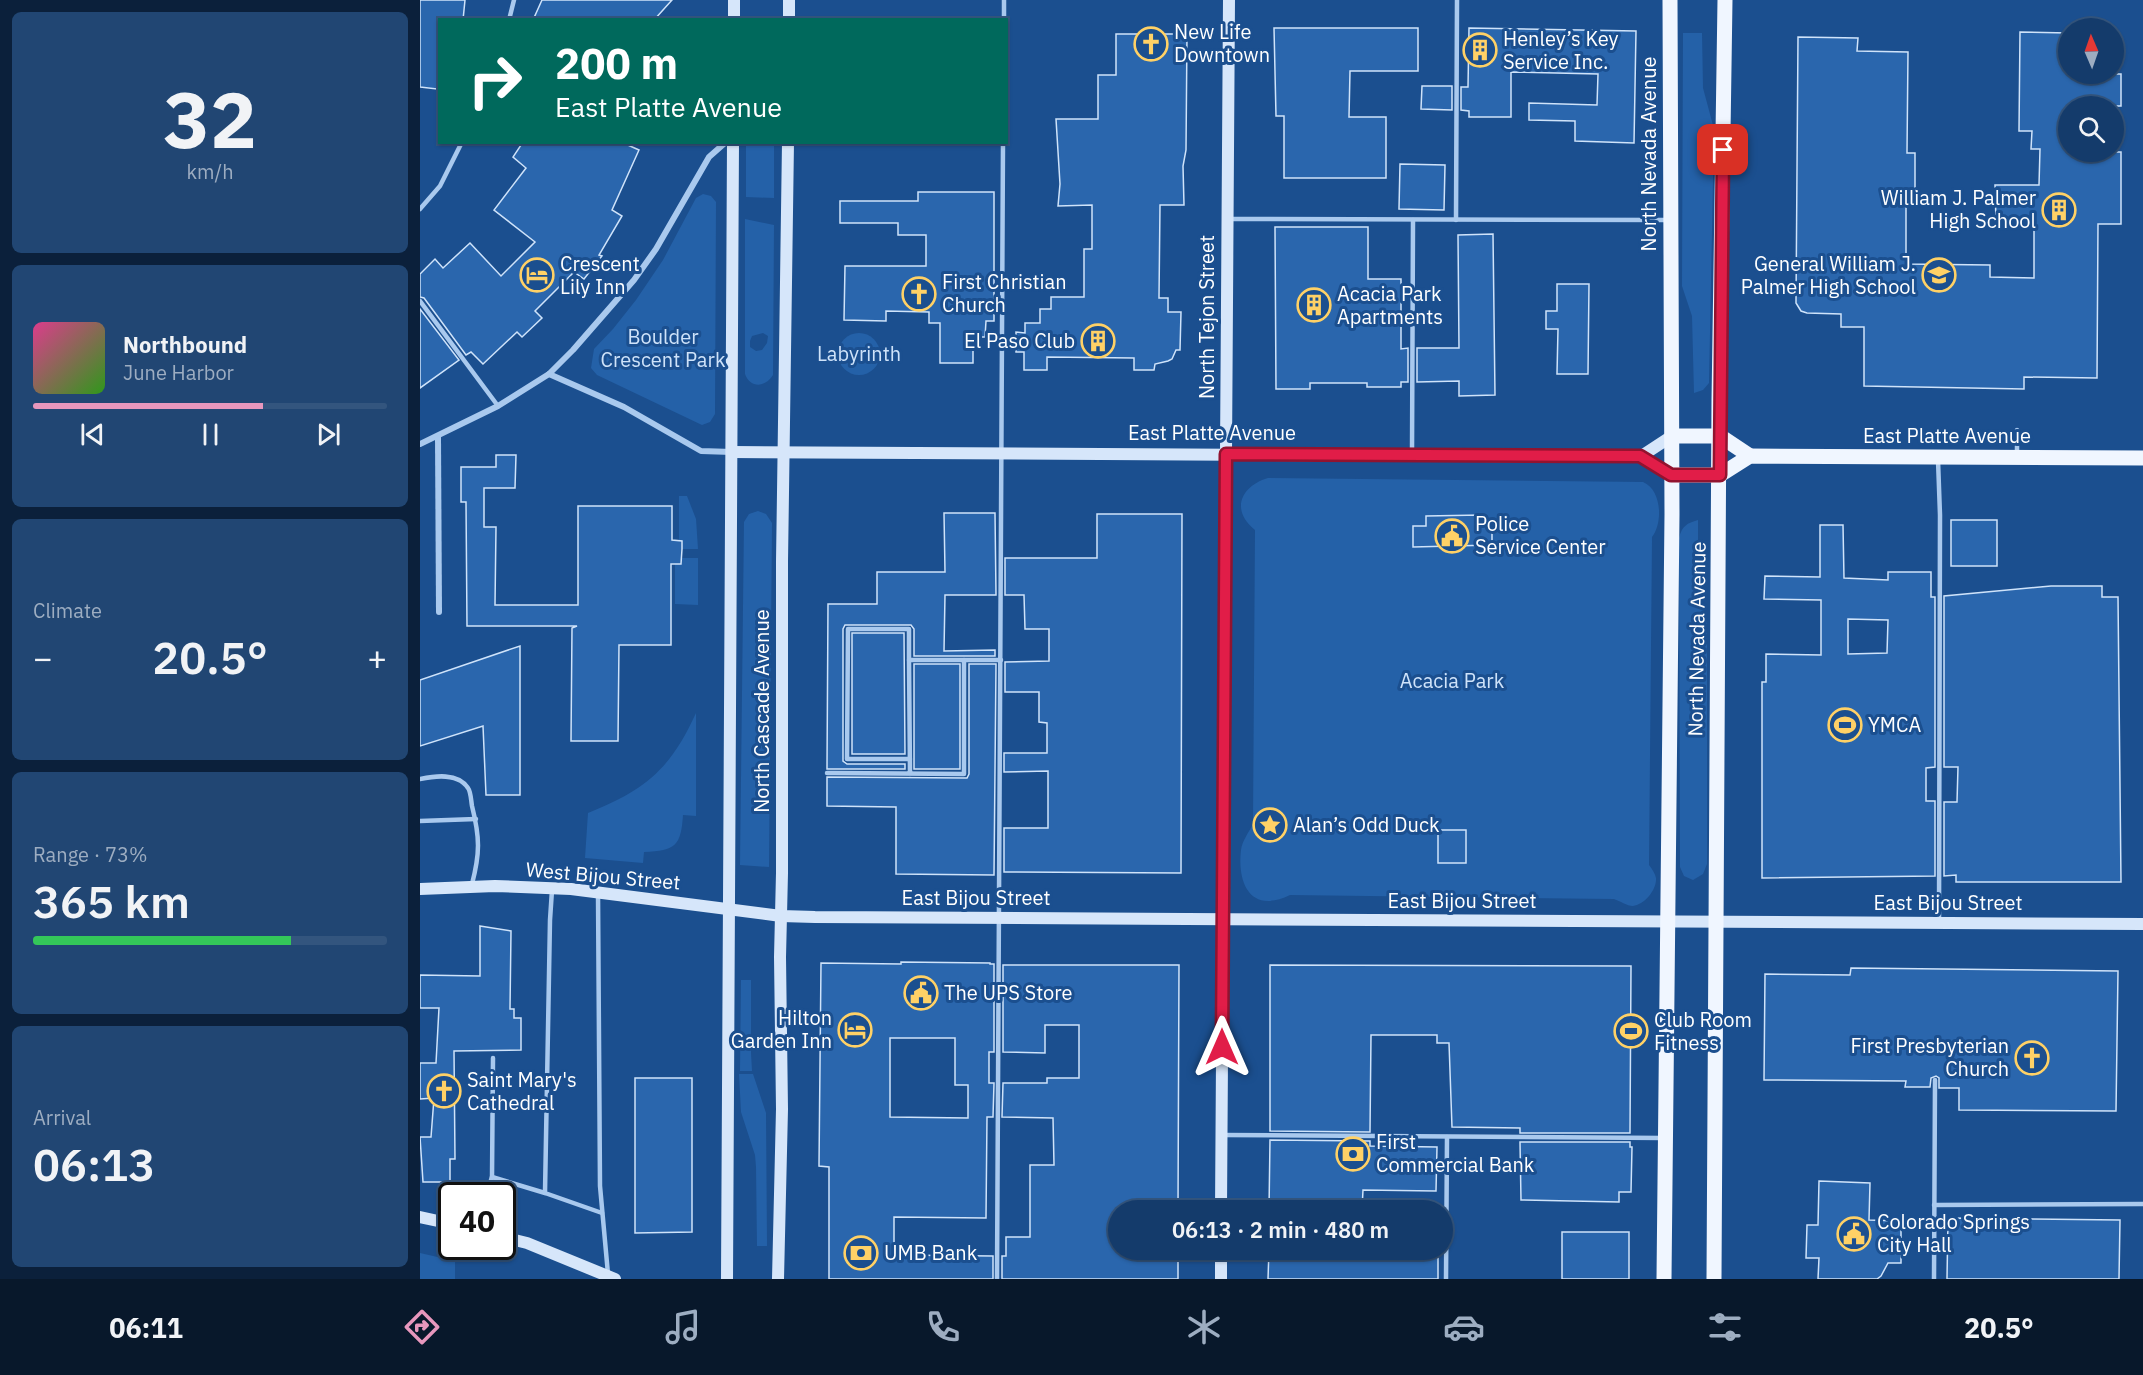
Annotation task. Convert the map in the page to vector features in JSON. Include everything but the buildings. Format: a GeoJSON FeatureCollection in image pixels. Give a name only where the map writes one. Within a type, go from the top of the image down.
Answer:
{"type":"FeatureCollection","features":[{"type":"Feature","properties":{"kind":"main road"},"geometry":{"type":"LineString","coordinates":[[734,0],[734,18]]}},
{"type":"Feature","properties":{"kind":"main road"},"geometry":{"type":"LineString","coordinates":[[789,0],[789,18]]}},
{"type":"Feature","properties":{"kind":"main road","name":"North Tejon Street"},"geometry":{"type":"LineString","coordinates":[[1221,1200],[1229,0]]}},
{"type":"Feature","properties":{"kind":"main road","name":"North Nevada Avenue"},"geometry":{"type":"LineString","coordinates":[[1664,1279],[1672,436],[1670,0]]}},
{"type":"Feature","properties":{"kind":"main road","name":"North Nevada Avenue"},"geometry":{"type":"LineString","coordinates":[[1714,1279],[1725,0]]}},
{"type":"Feature","properties":{"kind":"main road","name":"North Cascade Avenue"},"geometry":{"type":"LineString","coordinates":[[728,1279],[733,144]]}},
{"type":"Feature","properties":{"kind":"main road","name":"North Cascade Avenue"},"geometry":{"type":"LineString","coordinates":[[778,1279],[782,1109],[782,574],[788,144]]}},
{"type":"Feature","properties":{"kind":"main road"},"geometry":{"type":"LineString","coordinates":[[1672,436],[1720,436],[1750,456],[1720,475],[1671,475],[1640,456],[1672,436]]}},
{"type":"Feature","properties":{"kind":"main road","name":"East Platte Avenue"},"geometry":{"type":"LineString","coordinates":[[732,452],[1640,456]]}},
{"type":"Feature","properties":{"kind":"main road","name":"East Platte Avenue"},"geometry":{"type":"LineString","coordinates":[[1750,456],[2143,458]]}},
{"type":"Feature","properties":{"kind":"main road","name":"West Bijou Street"},"geometry":{"type":"LineString","coordinates":[[420,889],[552,888],[781,916]]}},
{"type":"Feature","properties":{"kind":"main road","name":"East Bijou Street"},"geometry":{"type":"LineString","coordinates":[[781,916],[2143,924]]}},
{"type":"Feature","properties":{"kind":"main road"},"geometry":{"type":"LineString","coordinates":[[420,1217],[438,1221]]}},
{"type":"Feature","properties":{"kind":"main road"},"geometry":{"type":"LineString","coordinates":[[516,1240],[612,1277]]}},
{"type":"Feature","properties":{"kind":"main road"},"geometry":{"type":"LineString","coordinates":[[1221,1260],[1221,1279]]}},
{"type":"Feature","properties":{"kind":"street"},"geometry":{"type":"LineString","coordinates":[[420,444],[498,406],[549,374],[597,324],[634,280],[656,249],[709,157],[724,144]]}},
{"type":"Feature","properties":{"kind":"street"},"geometry":{"type":"LineString","coordinates":[[549,374],[624,407],[701,451],[732,452]]}},
{"type":"Feature","properties":{"kind":"street"},"geometry":{"type":"LineString","coordinates":[[438,437],[439,612]]}},
{"type":"Feature","properties":{"kind":"lane"},"geometry":{"type":"LineString","coordinates":[[510,18],[514,0]]}},
{"type":"Feature","properties":{"kind":"lane"},"geometry":{"type":"LineString","coordinates":[[1004,0],[1004,18]]}},
{"type":"Feature","properties":{"kind":"lane"},"geometry":{"type":"LineString","coordinates":[[1456,220],[1457,0]]}},
{"type":"Feature","properties":{"kind":"lane"},"geometry":{"type":"LineString","coordinates":[[420,209],[440,186],[461,144]]}},
{"type":"Feature","properties":{"kind":"lane"},"geometry":{"type":"LineString","coordinates":[[997,1279],[1003,144]]}},
{"type":"Feature","properties":{"kind":"lane"},"geometry":{"type":"LineString","coordinates":[[1228,219],[1671,220]]}},
{"type":"Feature","properties":{"kind":"lane"},"geometry":{"type":"LineString","coordinates":[[1412,455],[1413,220]]}},
{"type":"Feature","properties":{"kind":"lane"},"geometry":{"type":"LineString","coordinates":[[420,301],[498,406]]}},
{"type":"Feature","properties":{"kind":"lane"},"geometry":{"type":"LineString","coordinates":[[2017,430],[2017,457]]}},
{"type":"Feature","properties":{"kind":"lane"},"geometry":{"type":"LineString","coordinates":[[1938,457],[1940,515],[1939,923]]}},
{"type":"Feature","properties":{"kind":"lane"},"geometry":{"type":"LineString","coordinates":[[910,759],[847,759],[848,629],[909,629],[909,660],[910,759],[910,774]]}},
{"type":"Feature","properties":{"kind":"lane"},"geometry":{"type":"LineString","coordinates":[[909,660],[1000,660]]}},
{"type":"Feature","properties":{"kind":"lane"},"geometry":{"type":"LineString","coordinates":[[827,773],[964,774],[964,660]]}},
{"type":"Feature","properties":{"kind":"lane"},"geometry":{"type":"LineString","coordinates":[[420,779],[446,776],[459,780],[468,788],[476,819],[479,854],[472,887]]}},
{"type":"Feature","properties":{"kind":"lane"},"geometry":{"type":"LineString","coordinates":[[420,821],[476,819]]}},
{"type":"Feature","properties":{"kind":"lane"},"geometry":{"type":"LineString","coordinates":[[545,1193],[552,888]]}},
{"type":"Feature","properties":{"kind":"lane"},"geometry":{"type":"LineString","coordinates":[[598,893],[600,1186],[612,1277]]}},
{"type":"Feature","properties":{"kind":"lane"},"geometry":{"type":"LineString","coordinates":[[490,1182],[493,1058]]}},
{"type":"Feature","properties":{"kind":"lane"},"geometry":{"type":"LineString","coordinates":[[1934,1279],[1935,1080]]}},
{"type":"Feature","properties":{"kind":"lane"},"geometry":{"type":"LineString","coordinates":[[1222,1135],[1664,1138]]}},
{"type":"Feature","properties":{"kind":"lane"},"geometry":{"type":"LineString","coordinates":[[1446,1279],[1447,1137]]}},
{"type":"Feature","properties":{"kind":"lane"},"geometry":{"type":"LineString","coordinates":[[492,1177],[602,1213]]}},
{"type":"Feature","properties":{"kind":"lane"},"geometry":{"type":"LineString","coordinates":[[1934,1205],[2143,1203]]}},
{"type":"Feature","properties":{"kind":"green space"},"geometry":{"type":"Polygon","coordinates":[[[1683,33],[1702,33],[1703,88],[1714,129],[1709,383],[1703,390],[1694,393],[1692,316],[1682,286],[1683,33]]]}},
{"type":"Feature","properties":{"kind":"green space"},"geometry":{"type":"Polygon","coordinates":[[[746,144],[774,144],[774,198],[746,197],[746,144]]]}},
{"type":"Feature","properties":{"kind":"green space","name":"Boulder Crescent Park"},"geometry":{"type":"Polygon","coordinates":[[[703,194],[711,196],[716,202],[715,414],[710,422],[702,425],[597,375],[591,368],[594,349],[636,300],[663,260],[696,198],[703,194]]]}},
{"type":"Feature","properties":{"kind":"green space"},"geometry":{"type":"Polygon","coordinates":[[[745,219],[774,225],[773,375],[766,382],[758,385],[750,382],[745,374],[745,219]],[[763,333],[752,336],[750,347],[756,351],[762,350],[767,343],[768,336],[763,333]]]}},
{"type":"Feature","properties":{"kind":"green space","name":"Labyrinth"},"geometry":{"type":"Polygon","coordinates":[[[859,333],[867,334],[874,339],[879,346],[879,362],[874,369],[867,374],[859,375],[851,374],[844,369],[839,362],[838,354],[839,346],[844,339],[851,334],[859,333]]]}},
{"type":"Feature","properties":{"kind":"green space","name":"Acacia Park"},"geometry":{"type":"Polygon","coordinates":[[[1268,478],[1643,482],[1649,486],[1654,492],[1659,507],[1658,524],[1652,537],[1649,865],[1656,878],[1656,883],[1645,900],[1633,906],[1614,899],[1290,895],[1277,900],[1265,901],[1249,892],[1241,874],[1240,862],[1243,843],[1253,824],[1255,530],[1247,522],[1241,507],[1245,493],[1268,478]]]}},
{"type":"Feature","properties":{"kind":"green space"},"geometry":{"type":"Polygon","coordinates":[[[679,496],[687,496],[696,519],[698,549],[682,549],[682,541],[679,541],[679,496]]]}},
{"type":"Feature","properties":{"kind":"green space"},"geometry":{"type":"Polygon","coordinates":[[[758,511],[766,514],[772,523],[769,867],[740,865],[744,522],[749,514],[758,511]]]}},
{"type":"Feature","properties":{"kind":"green space"},"geometry":{"type":"Polygon","coordinates":[[[1698,520],[1698,587],[1707,619],[1707,864],[1703,874],[1693,880],[1684,876],[1680,867],[1679,538],[1686,526],[1698,520]]]}},
{"type":"Feature","properties":{"kind":"green space"},"geometry":{"type":"Polygon","coordinates":[[[681,558],[698,558],[698,605],[675,604],[675,564],[681,564],[681,558]]]}},
{"type":"Feature","properties":{"kind":"green space"},"geometry":{"type":"Polygon","coordinates":[[[696,713],[696,816],[683,815],[681,833],[675,844],[663,850],[644,852],[643,863],[585,858],[588,813],[625,796],[654,776],[676,749],[696,713]]]}},
{"type":"Feature","properties":{"kind":"green space"},"geometry":{"type":"Polygon","coordinates":[[[741,980],[751,980],[752,1071],[740,1071],[741,980]]]}},
{"type":"Feature","properties":{"kind":"green space"},"geometry":{"type":"Polygon","coordinates":[[[739,1074],[753,1074],[766,1113],[767,1246],[757,1246],[755,1155],[741,1112],[739,1074]]]}},
{"type":"Feature","properties":{"kind":"green space"},"geometry":{"type":"Polygon","coordinates":[[[420,1253],[438,1257],[438,1260],[455,1261],[455,1279],[420,1279],[420,1253]]]}},
{"type":"Feature","properties":{"kind":"place","name":"New Life Downtown"},"geometry":{"type":"Point","coordinates":[1151,44]}},
{"type":"Feature","properties":{"kind":"place","name":"Henley’s Key Service Inc."},"geometry":{"type":"Point","coordinates":[1480,50]}},
{"type":"Feature","properties":{"kind":"place","name":"William J. Palmer High School"},"geometry":{"type":"Point","coordinates":[2059,210]}},
{"type":"Feature","properties":{"kind":"place","name":"Crescent Lily Inn"},"geometry":{"type":"Point","coordinates":[537,275]}},
{"type":"Feature","properties":{"kind":"place","name":"General William J. Palmer High School"},"geometry":{"type":"Point","coordinates":[1939,275]}},
{"type":"Feature","properties":{"kind":"place","name":"First Christian Church"},"geometry":{"type":"Point","coordinates":[919,294]}},
{"type":"Feature","properties":{"kind":"place","name":"Acacia Park Apartments"},"geometry":{"type":"Point","coordinates":[1314,305]}},
{"type":"Feature","properties":{"kind":"place","name":"El Paso Club"},"geometry":{"type":"Point","coordinates":[1098,341]}},
{"type":"Feature","properties":{"kind":"place","name":"Police Service Center"},"geometry":{"type":"Point","coordinates":[1452,536]}},
{"type":"Feature","properties":{"kind":"place","name":"YMCA"},"geometry":{"type":"Point","coordinates":[1845,725]}},
{"type":"Feature","properties":{"kind":"place","name":"Alan’s Odd Duck"},"geometry":{"type":"Point","coordinates":[1270,825]}},
{"type":"Feature","properties":{"kind":"place","name":"The UPS Store"},"geometry":{"type":"Point","coordinates":[921,993]}},
{"type":"Feature","properties":{"kind":"place","name":"Hilton Garden Inn"},"geometry":{"type":"Point","coordinates":[855,1030]}},
{"type":"Feature","properties":{"kind":"place","name":"Club Room Fitness"},"geometry":{"type":"Point","coordinates":[1631,1031]}},
{"type":"Feature","properties":{"kind":"place","name":"First Presbyterian Church"},"geometry":{"type":"Point","coordinates":[2032,1058]}},
{"type":"Feature","properties":{"kind":"place","name":"Saint Mary's Cathedral"},"geometry":{"type":"Point","coordinates":[444,1091]}},
{"type":"Feature","properties":{"kind":"place","name":"First Commercial Bank"},"geometry":{"type":"Point","coordinates":[1353,1154]}},
{"type":"Feature","properties":{"kind":"place","name":"Colorado Springs City Hall"},"geometry":{"type":"Point","coordinates":[1854,1234]}},
{"type":"Feature","properties":{"kind":"place","name":"UMB Bank"},"geometry":{"type":"Point","coordinates":[861,1253]}},
{"type":"Feature","properties":{"kind":"route"},"geometry":{"type":"LineString","coordinates":[[1222,1047],[1226,454],[1640,456],[1671,475],[1720,475],[1723,150]]}}]}
